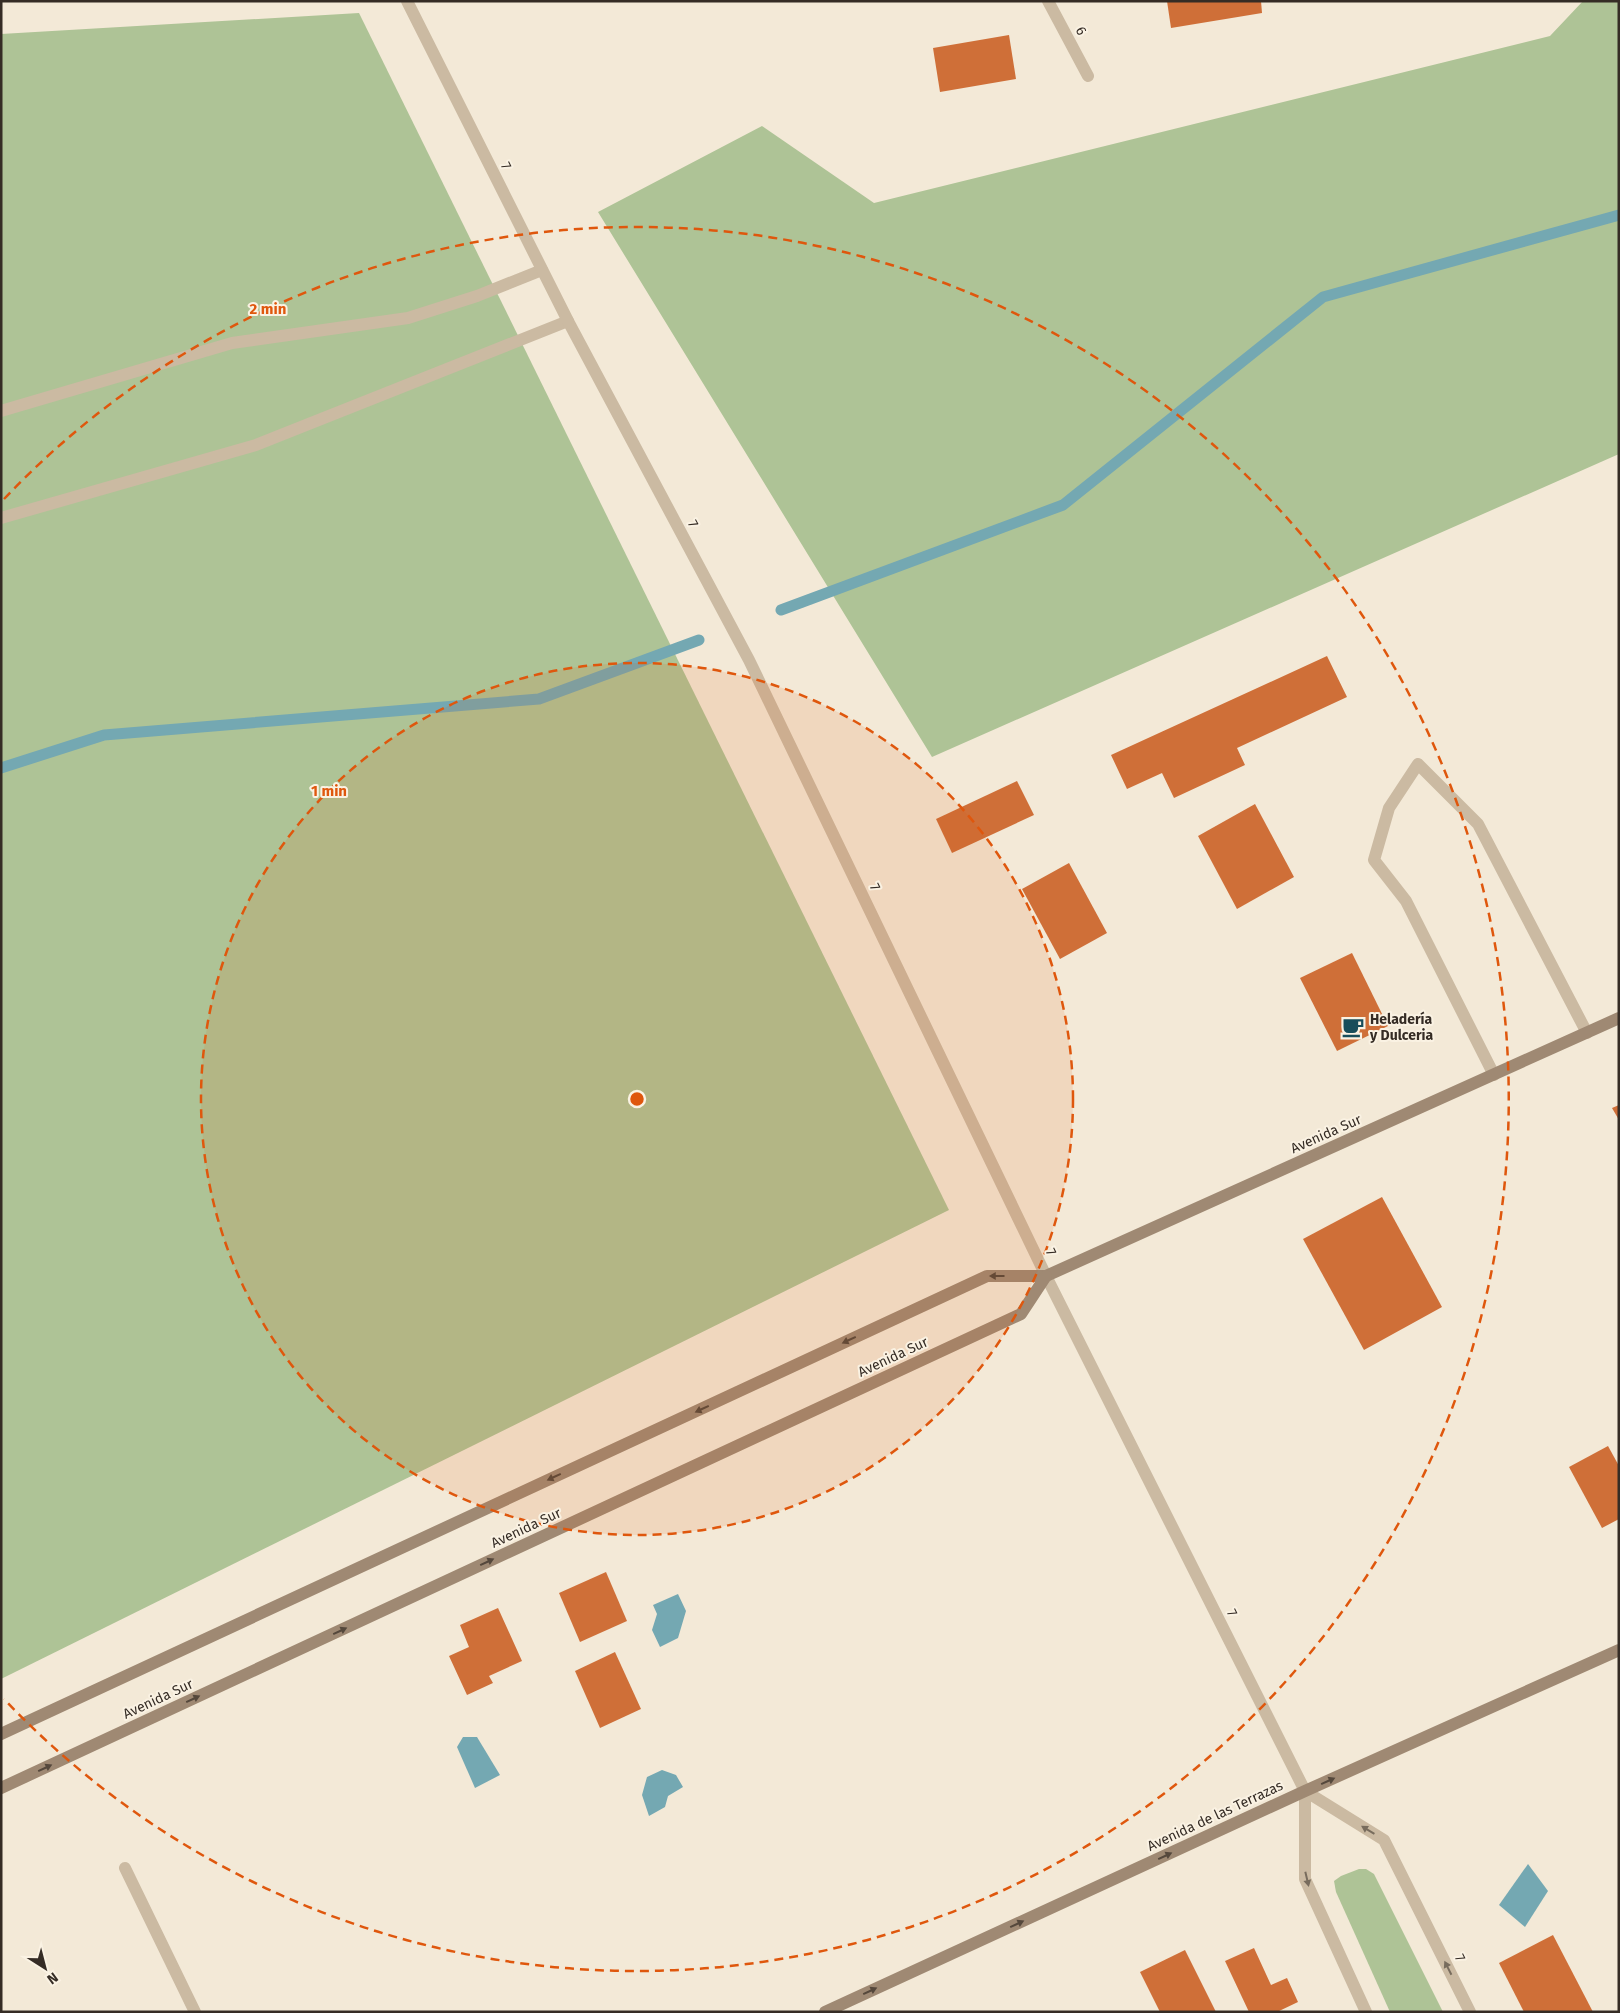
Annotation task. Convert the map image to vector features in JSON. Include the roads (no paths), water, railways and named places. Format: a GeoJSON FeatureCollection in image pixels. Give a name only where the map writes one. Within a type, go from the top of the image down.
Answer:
{"type":"FeatureCollection","features":[{"type":"Feature","properties":{"kind":"street","name":"7"},"geometry":{"type":"LineString","coordinates":[[407,1],[568,321],[749,660],[1046,1276],[1305,1791],[1305,1879],[1366,2012]]}},
{"type":"Feature","properties":{"kind":"street","name":"6"},"geometry":{"type":"LineString","coordinates":[[1048,1],[1088,76]]}},
{"type":"Feature","properties":{"kind":"street"},"geometry":{"type":"LineString","coordinates":[[1,412],[232,343],[408,318],[477,296],[542,270]]}},
{"type":"Feature","properties":{"kind":"street"},"geometry":{"type":"LineString","coordinates":[[1,518],[256,445],[568,321]]}},
{"type":"Feature","properties":{"kind":"street"},"geometry":{"type":"LineString","coordinates":[[1494,1075],[1406,900],[1374,860],[1390,808],[1418,764],[1478,824],[1587,1033]]}},
{"type":"Feature","properties":{"kind":"street","name":"Avenida Sur"},"geometry":{"type":"LineString","coordinates":[[1,1734],[988,1276],[1046,1276],[1619,1018]]}},
{"type":"Feature","properties":{"kind":"street","name":"Avenida Sur"},"geometry":{"type":"LineString","coordinates":[[1,1788],[1021,1314],[1046,1276]]}},
{"type":"Feature","properties":{"kind":"street","name":"Avenida de las Terrazas"},"geometry":{"type":"LineString","coordinates":[[825,2012],[1305,1791],[1619,1650]]}},
{"type":"Feature","properties":{"kind":"street","name":"7"},"geometry":{"type":"LineString","coordinates":[[1305,1791],[1384,1840],[1470,2012]]}},
{"type":"Feature","properties":{"kind":"street"},"geometry":{"type":"LineString","coordinates":[[124,1868],[194,2012]]}},
{"type":"Feature","properties":{"kind":"water"},"geometry":{"type":"Polygon","coordinates":[[[678,1594],[686,1611],[678,1638],[660,1647],[652,1630],[657,1614],[653,1605],[678,1594]]]}},
{"type":"Feature","properties":{"kind":"water"},"geometry":{"type":"Polygon","coordinates":[[[463,1737],[477,1737],[500,1775],[475,1788],[457,1747],[463,1737]]]}},
{"type":"Feature","properties":{"kind":"water"},"geometry":{"type":"Polygon","coordinates":[[[662,1770],[676,1775],[683,1787],[668,1796],[665,1807],[649,1816],[642,1795],[647,1777],[662,1770]]]}},
{"type":"Feature","properties":{"kind":"water"},"geometry":{"type":"Polygon","coordinates":[[[1528,1864],[1548,1891],[1525,1927],[1499,1905],[1528,1864]]]}},
{"type":"Feature","properties":{"kind":"waterway"},"geometry":{"type":"LineString","coordinates":[[781,610],[1063,505],[1323,297],[1619,215]]}},
{"type":"Feature","properties":{"kind":"waterway"},"geometry":{"type":"LineString","coordinates":[[1,768],[104,735],[539,699],[699,640]]}},
{"type":"Feature","properties":{"kind":"place","name":"Heladería y Dulceria"},"geometry":{"type":"Point","coordinates":[1353,1027]}}]}
